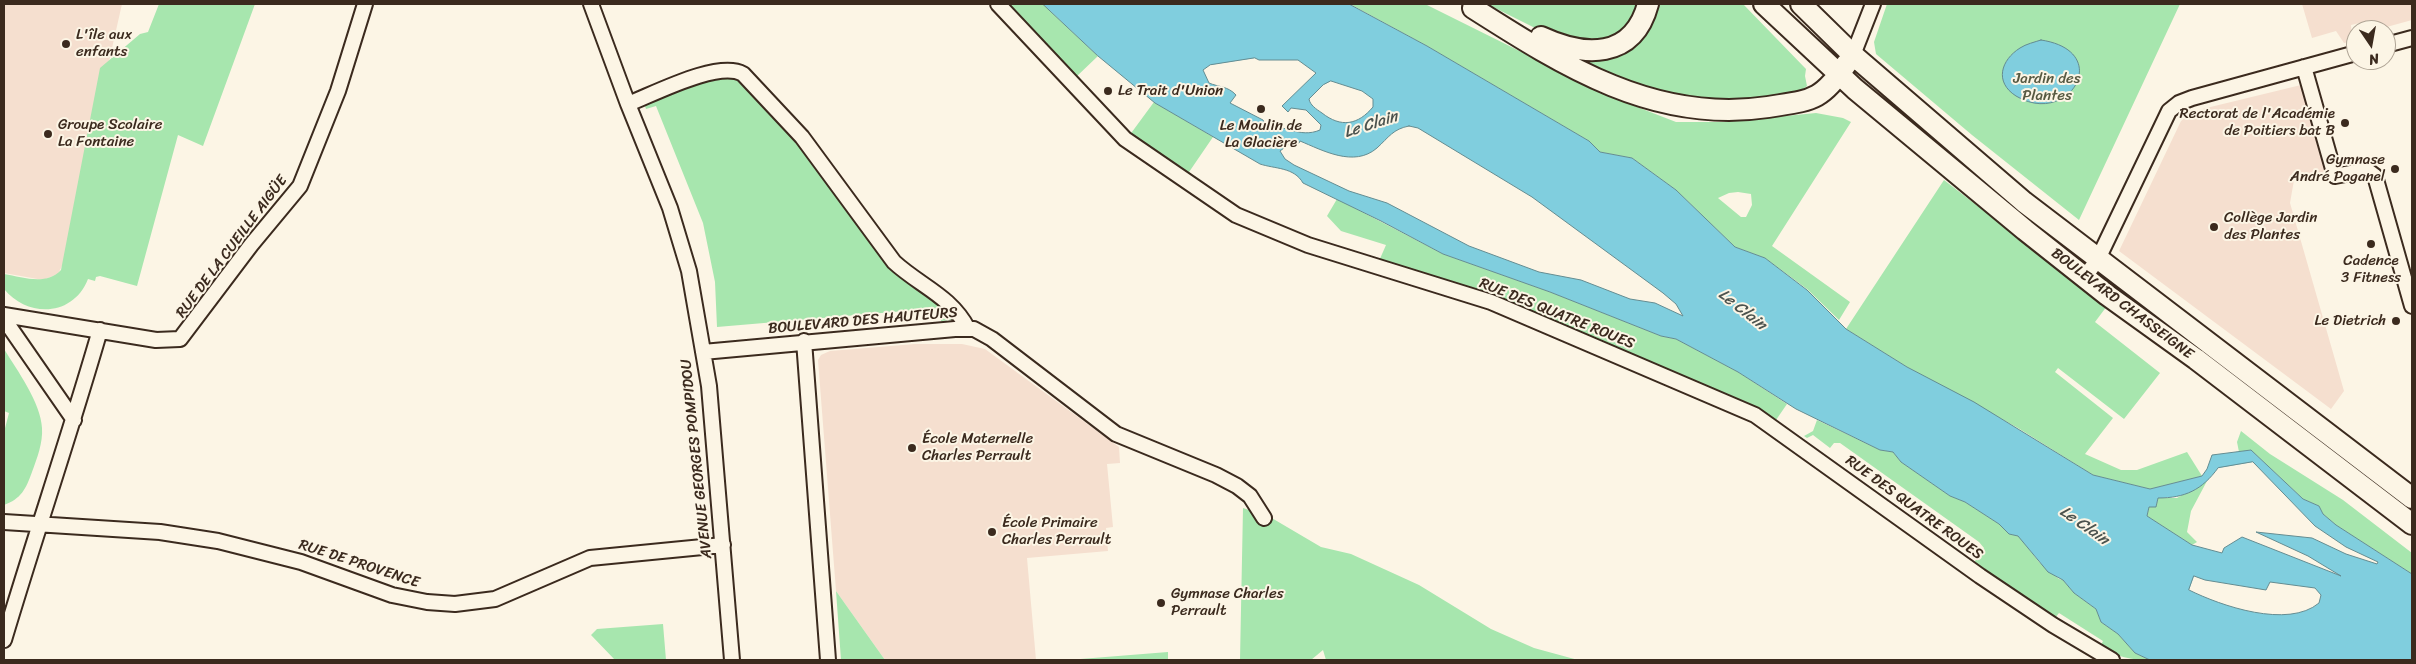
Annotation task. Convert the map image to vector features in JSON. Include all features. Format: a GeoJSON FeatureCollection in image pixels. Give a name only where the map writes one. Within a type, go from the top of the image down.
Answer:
{"type":"FeatureCollection","features":[{"type":"Feature","properties":{"kind":"main road"},"geometry":{"type":"LineString","coordinates":[[1469,6],[1573,49],[1601,50],[1627,40],[1641,23],[1648,4]]}},
{"type":"Feature","properties":{"kind":"main road","name":"BOULEVARD CHASSEIGNE"},"geometry":{"type":"LineString","coordinates":[[1764,4],[1840,75],[2084,278],[2196,359],[2412,524]]}},
{"type":"Feature","properties":{"kind":"main road","name":"BOULEVARD CHASSEIGNE"},"geometry":{"type":"LineString","coordinates":[[1801,4],[1853,55],[2024,202],[2412,498]]}},
{"type":"Feature","properties":{"kind":"main road"},"geometry":{"type":"LineString","coordinates":[[1469,6],[1526,42],[1589,74],[1634,94],[1678,106],[1728,112],[1810,101],[1823,93],[1840,75],[1853,55]]}},
{"type":"Feature","properties":{"kind":"street","name":"RUE DE LA CUEILLE AIGÜE"},"geometry":{"type":"LineString","coordinates":[[4,315],[156,340],[173,341],[180,339],[186,334],[251,244],[300,186],[338,91],[365,4]]}},
{"type":"Feature","properties":{"kind":"street","name":"AVENUE GEORGES POMPIDOU"},"geometry":{"type":"LineString","coordinates":[[591,4],[680,239],[709,386],[732,660]]}},
{"type":"Feature","properties":{"kind":"street","name":"RUE DES QUATRE ROUES"},"geometry":{"type":"LineString","coordinates":[[998,4],[1125,139],[1236,215],[1308,245],[1491,302],[1755,415],[1980,576],[2053,625],[2112,660]]}},
{"type":"Feature","properties":{"kind":"street"},"geometry":{"type":"LineString","coordinates":[[1853,55],[1873,4]]}},
{"type":"Feature","properties":{"kind":"street"},"geometry":{"type":"LineString","coordinates":[[2396,42],[2412,38]]}},
{"type":"Feature","properties":{"kind":"street"},"geometry":{"type":"LineString","coordinates":[[2084,278],[2098,259],[2169,111],[2179,103],[2192,98],[2346,56]]}},
{"type":"Feature","properties":{"kind":"street"},"geometry":{"type":"LineString","coordinates":[[2304,67],[2333,173],[2337,177],[2364,170],[2373,173],[2412,306]]}},
{"type":"Feature","properties":{"kind":"street"},"geometry":{"type":"LineString","coordinates":[[628,104],[710,73],[734,70],[743,74],[802,137],[894,262],[916,280],[950,303],[960,314],[968,329]]}},
{"type":"Feature","properties":{"kind":"street"},"geometry":{"type":"LineString","coordinates":[[4,319],[74,420]]}},
{"type":"Feature","properties":{"kind":"street","name":"BOULEVARD DES HAUTEURS"},"geometry":{"type":"LineString","coordinates":[[703,352],[804,341],[968,329],[981,332],[1116,434],[1216,475],[1237,486],[1250,496],[1264,518]]}},
{"type":"Feature","properties":{"kind":"street"},"geometry":{"type":"LineString","coordinates":[[4,640],[39,524],[74,420],[100,330]]}},
{"type":"Feature","properties":{"kind":"street"},"geometry":{"type":"LineString","coordinates":[[804,341],[828,660]]}},
{"type":"Feature","properties":{"kind":"street","name":"RUE DE PROVENCE"},"geometry":{"type":"LineString","coordinates":[[4,522],[160,532],[218,541],[301,562],[392,595],[427,602],[455,604],[495,599],[590,558],[723,545]]}},
{"type":"Feature","properties":{"kind":"shaded area","name":"Groupe Scolaire La Fontaine"},"geometry":{"type":"Polygon","coordinates":[[[4,4],[122,4],[63,264],[58,274],[43,280],[4,273],[4,4]]]}},
{"type":"Feature","properties":{"kind":"shaded area"},"geometry":{"type":"Polygon","coordinates":[[[2302,4],[2412,4],[2412,20],[2396,24],[2396,20],[2346,20],[2346,43],[2344,43],[2336,31],[2312,38],[2302,4]]]}},
{"type":"Feature","properties":{"kind":"shaded area","name":"Collège Jardin des Plantes"},"geometry":{"type":"Polygon","coordinates":[[[2301,85],[2326,172],[2294,180],[2290,203],[2344,391],[2331,409],[2119,251],[2181,121],[2194,111],[2301,85]]]}},
{"type":"Feature","properties":{"kind":"shaded area"},"geometry":{"type":"Polygon","coordinates":[[[915,344],[962,344],[985,349],[1119,447],[1120,463],[1107,464],[1113,527],[1106,528],[1108,551],[1027,558],[1036,660],[885,660],[836,591],[818,360],[821,355],[830,351],[915,344]]]}},
{"type":"Feature","properties":{"kind":"green space"},"geometry":{"type":"Polygon","coordinates":[[[159,4],[255,4],[203,146],[178,135],[137,286],[100,276],[96,277],[95,281],[88,279],[81,292],[72,301],[61,307],[37,309],[25,305],[4,289],[4,274],[41,279],[55,275],[61,270],[100,68],[140,34],[148,32],[159,4]]]}},
{"type":"Feature","properties":{"kind":"green space"},"geometry":{"type":"Polygon","coordinates":[[[1006,4],[1043,4],[1098,56],[1076,77],[1006,4]]]}},
{"type":"Feature","properties":{"kind":"green space"},"geometry":{"type":"Polygon","coordinates":[[[1350,4],[1425,4],[1614,98],[1676,122],[1724,122],[1816,113],[1843,118],[1851,122],[1772,246],[1850,302],[1839,320],[1807,289],[1765,258],[1735,247],[1676,190],[1632,158],[1600,152],[1589,141],[1427,46],[1350,4]],[[1729,193],[1718,198],[1741,217],[1746,217],[1752,205],[1751,194],[1729,193]]]}},
{"type":"Feature","properties":{"kind":"green space"},"geometry":{"type":"Polygon","coordinates":[[[1487,4],[1641,4],[1622,33],[1598,44],[1541,31],[1487,4]]]}},
{"type":"Feature","properties":{"kind":"green space"},"geometry":{"type":"Polygon","coordinates":[[[1657,4],[1743,4],[1806,69],[1807,86],[1799,92],[1767,103],[1657,95],[1586,62],[1586,58],[1657,4]]]}},
{"type":"Feature","properties":{"kind":"green space","name":"Jardin des Plantes"},"geometry":{"type":"Polygon","coordinates":[[[1887,4],[2180,4],[2079,220],[1972,135],[1876,54],[1874,42],[1887,4]]]}},
{"type":"Feature","properties":{"kind":"green space"},"geometry":{"type":"Polygon","coordinates":[[[721,76],[737,77],[772,109],[872,242],[951,310],[953,320],[941,321],[940,308],[717,327],[715,282],[703,223],[656,106],[646,109],[645,106],[688,85],[721,76]]]}},
{"type":"Feature","properties":{"kind":"green space"},"geometry":{"type":"Polygon","coordinates":[[[1154,102],[1213,137],[1187,175],[1129,136],[1154,102]]]}},
{"type":"Feature","properties":{"kind":"green space"},"geometry":{"type":"Polygon","coordinates":[[[1944,180],[2107,306],[2095,322],[2160,373],[2124,419],[2058,368],[2055,372],[2113,418],[2085,454],[2121,470],[2137,470],[2187,452],[2202,476],[2150,489],[2093,475],[2018,428],[1907,367],[1846,329],[1944,180]]]}},
{"type":"Feature","properties":{"kind":"green space"},"geometry":{"type":"Polygon","coordinates":[[[1337,199],[1443,254],[1550,292],[1661,336],[1676,339],[1738,372],[1787,404],[1776,420],[1754,408],[1537,314],[1379,261],[1386,245],[1341,231],[1327,216],[1337,199]]]}},
{"type":"Feature","properties":{"kind":"green space"},"geometry":{"type":"Polygon","coordinates":[[[4,349],[33,398],[41,418],[42,434],[38,456],[25,488],[15,500],[4,505],[4,432],[9,413],[4,411],[4,349]]]}},
{"type":"Feature","properties":{"kind":"green space"},"geometry":{"type":"Polygon","coordinates":[[[1817,420],[1880,450],[1893,452],[1901,462],[1950,496],[1965,502],[1999,524],[2009,534],[2018,535],[2039,562],[2059,579],[2063,580],[2074,593],[2096,609],[2101,622],[2118,634],[2135,653],[2150,660],[2124,657],[2100,647],[2103,641],[2059,613],[2055,618],[1973,564],[1984,548],[1979,542],[1840,443],[1834,443],[1830,448],[1813,435],[1807,438],[1804,436],[1813,431],[1817,420]]]}},
{"type":"Feature","properties":{"kind":"green space"},"geometry":{"type":"Polygon","coordinates":[[[2241,431],[2270,454],[2343,500],[2412,553],[2412,574],[2336,525],[2323,514],[2319,506],[2303,499],[2251,450],[2239,452],[2237,442],[2241,431]]]}},
{"type":"Feature","properties":{"kind":"green space"},"geometry":{"type":"Polygon","coordinates":[[[2207,481],[2191,511],[2187,532],[2197,542],[2192,545],[2147,516],[2149,507],[2156,507],[2158,498],[2177,498],[2207,481]]]}},
{"type":"Feature","properties":{"kind":"green space"},"geometry":{"type":"Polygon","coordinates":[[[1243,508],[1270,517],[1321,547],[1351,554],[1419,585],[1491,629],[1534,648],[1578,660],[1326,660],[1323,650],[1311,660],[1240,660],[1243,508]]]}},
{"type":"Feature","properties":{"kind":"green space"},"geometry":{"type":"Polygon","coordinates":[[[836,591],[885,660],[841,660],[836,591]]]}},
{"type":"Feature","properties":{"kind":"green space"},"geometry":{"type":"Polygon","coordinates":[[[663,624],[666,660],[615,660],[591,635],[597,629],[663,624]]]}},
{"type":"Feature","properties":{"kind":"green space"},"geometry":{"type":"Polygon","coordinates":[[[1168,652],[1168,660],[1068,660],[1168,652]]]}},
{"type":"Feature","properties":{"kind":"water","name":"Le Clain"},"geometry":{"type":"Polygon","coordinates":[[[1043,4],[1349,4],[1427,46],[1589,141],[1600,152],[1632,158],[1676,190],[1735,247],[1765,258],[1807,290],[1846,329],[1907,367],[1974,402],[2093,475],[2150,489],[2202,476],[2207,469],[2212,455],[2251,450],[2303,499],[2319,506],[2323,514],[2336,525],[2412,574],[2412,660],[2150,660],[2135,653],[2118,634],[2101,622],[2096,609],[2074,593],[2063,580],[2048,572],[2018,536],[2009,534],[1999,524],[1965,502],[1950,496],[1901,462],[1893,452],[1880,450],[1796,409],[1738,372],[1676,339],[1661,336],[1550,292],[1443,254],[1303,183],[1295,174],[1289,171],[1260,164],[1155,103],[1098,56],[1043,4]],[[1255,58],[1210,65],[1203,70],[1209,83],[1233,92],[1236,95],[1230,103],[1263,120],[1267,128],[1280,127],[1305,133],[1320,130],[1321,125],[1306,110],[1291,108],[1288,112],[1282,106],[1316,73],[1298,60],[1259,60],[1255,58]],[[1331,81],[1323,85],[1309,99],[1312,105],[1329,118],[1343,122],[1355,121],[1373,107],[1373,99],[1362,91],[1331,81]],[[1409,126],[1399,129],[1377,148],[1368,154],[1358,157],[1338,155],[1300,141],[1299,143],[1292,142],[1280,151],[1285,159],[1294,165],[1349,191],[1387,203],[1469,246],[1539,272],[1581,280],[1630,299],[1655,303],[1683,316],[1676,304],[1663,293],[1532,197],[1418,128],[1409,126]],[[2253,462],[2218,468],[2199,487],[2185,494],[2158,498],[2156,507],[2149,507],[2147,516],[2192,545],[2222,553],[2224,548],[2242,537],[2341,576],[2308,556],[2256,532],[2312,538],[2346,554],[2377,564],[2378,562],[2346,547],[2315,526],[2253,462]],[[2194,576],[2189,590],[2236,608],[2273,615],[2306,611],[2319,603],[2321,595],[2315,588],[2270,582],[2266,590],[2205,580],[2194,576]]]}},
{"type":"Feature","properties":{"kind":"water"},"geometry":{"type":"Polygon","coordinates":[[[2041,40],[2063,47],[2076,58],[2080,71],[2076,84],[2067,95],[2053,102],[2035,103],[2016,96],[2009,90],[2003,78],[2003,71],[2013,53],[2025,45],[2041,40]]]}},
{"type":"Feature","properties":{"kind":"place","name":"L'île aux enfants"},"geometry":{"type":"Point","coordinates":[66,44]}},
{"type":"Feature","properties":{"kind":"place","name":"Le Trait d'Union"},"geometry":{"type":"Point","coordinates":[1108,91]}},
{"type":"Feature","properties":{"kind":"place","name":"Le Moulin de La Glacière"},"geometry":{"type":"Point","coordinates":[1261,109]}},
{"type":"Feature","properties":{"kind":"place","name":"Rectorat de l'Académie de Poitiers bat B"},"geometry":{"type":"Point","coordinates":[2345,123]}},
{"type":"Feature","properties":{"kind":"place","name":"Groupe Scolaire La Fontaine"},"geometry":{"type":"Point","coordinates":[48,134]}},
{"type":"Feature","properties":{"kind":"place","name":"Gymnase André Paganel"},"geometry":{"type":"Point","coordinates":[2395,169]}},
{"type":"Feature","properties":{"kind":"place","name":"Collège Jardin des Plantes"},"geometry":{"type":"Point","coordinates":[2214,227]}},
{"type":"Feature","properties":{"kind":"place","name":"Cadence 3 Fitness"},"geometry":{"type":"Point","coordinates":[2371,244]}},
{"type":"Feature","properties":{"kind":"place","name":"Le Dietrich"},"geometry":{"type":"Point","coordinates":[2396,321]}},
{"type":"Feature","properties":{"kind":"place","name":"École Maternelle Charles Perrault"},"geometry":{"type":"Point","coordinates":[912,448]}},
{"type":"Feature","properties":{"kind":"place","name":"École Primaire Charles Perrault"},"geometry":{"type":"Point","coordinates":[992,532]}},
{"type":"Feature","properties":{"kind":"place","name":"Gymnase Charles Perrault"},"geometry":{"type":"Point","coordinates":[1161,603]}}]}
